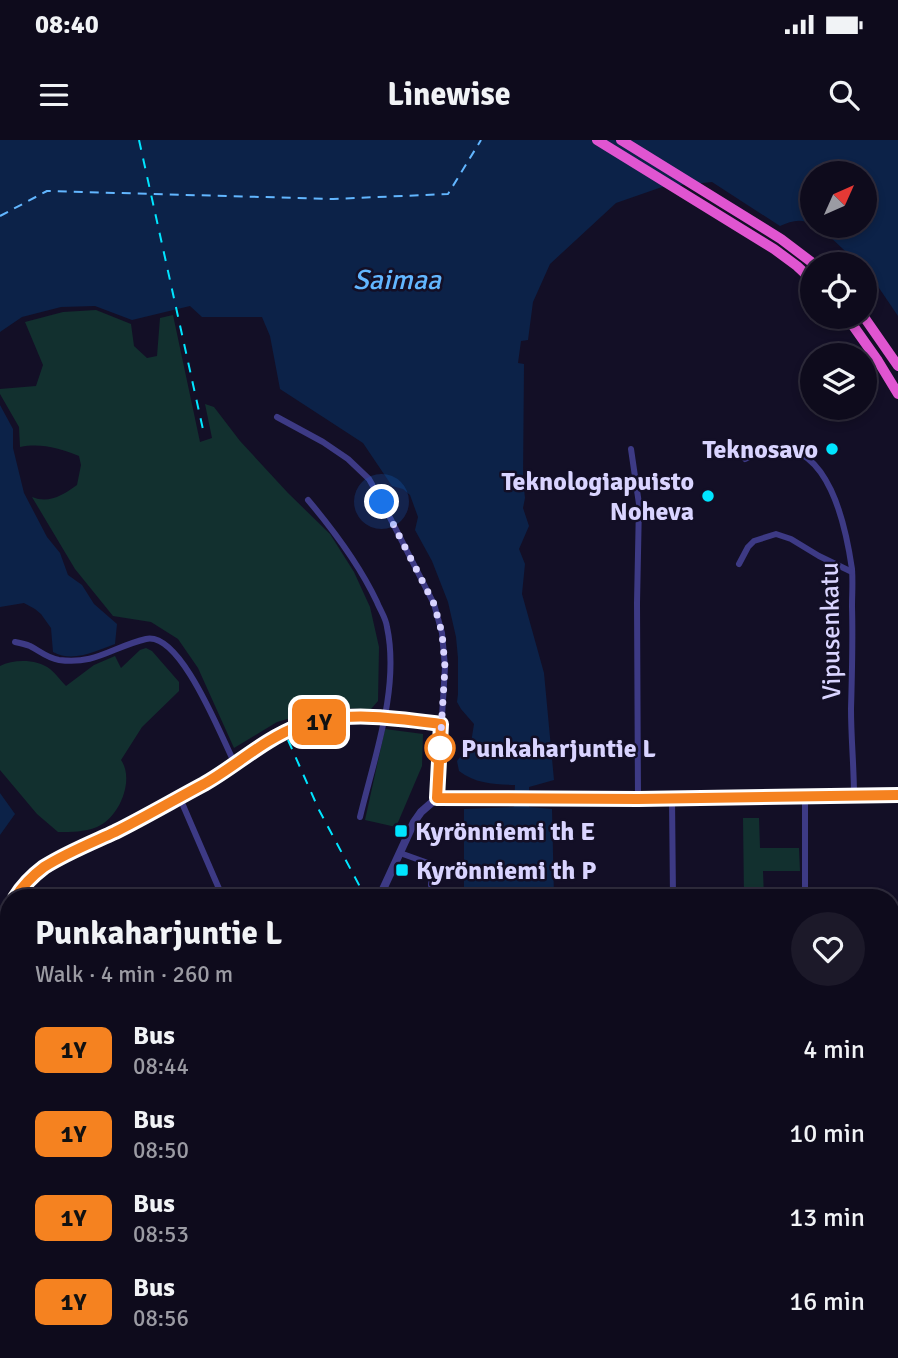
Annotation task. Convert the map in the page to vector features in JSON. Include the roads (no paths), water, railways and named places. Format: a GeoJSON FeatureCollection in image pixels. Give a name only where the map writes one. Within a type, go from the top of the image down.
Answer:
{"type":"FeatureCollection","features":[{"type":"Feature","properties":{"kind":"highway"},"geometry":{"type":"LineString","coordinates":[[597,140],[774,249],[800,269]]}},
{"type":"Feature","properties":{"kind":"highway"},"geometry":{"type":"LineString","coordinates":[[621,140],[800,253]]}},
{"type":"Feature","properties":{"kind":"highway"},"geometry":{"type":"LineString","coordinates":[[855,329],[898,394]]}},
{"type":"Feature","properties":{"kind":"highway"},"geometry":{"type":"LineString","coordinates":[[872,329],[898,366]]}},
{"type":"Feature","properties":{"kind":"street"},"geometry":{"type":"LineString","coordinates":[[277,417],[323,442],[348,459],[369,479],[434,604],[442,633],[445,667],[437,798]]}},
{"type":"Feature","properties":{"kind":"street"},"geometry":{"type":"LineString","coordinates":[[631,449],[639,504],[638,799]]}},
{"type":"Feature","properties":{"kind":"street","name":"Vipusenkatu"},"geometry":{"type":"LineString","coordinates":[[745,458],[769,449],[796,452],[813,463],[825,478],[836,500],[852,572],[851,713],[854,796]]}},
{"type":"Feature","properties":{"kind":"street"},"geometry":{"type":"LineString","coordinates":[[308,500],[350,554],[367,581],[387,625],[391,668],[384,718],[360,817]]}},
{"type":"Feature","properties":{"kind":"street"},"geometry":{"type":"LineString","coordinates":[[739,564],[754,541],[776,534],[791,539],[852,572]]}},
{"type":"Feature","properties":{"kind":"street"},"geometry":{"type":"LineString","coordinates":[[15,642],[28,645],[45,657],[72,661],[96,658],[155,638],[183,664],[201,691],[235,764]]}},
{"type":"Feature","properties":{"kind":"street"},"geometry":{"type":"LineString","coordinates":[[20,889],[31,877],[52,862],[132,823],[204,783],[272,739],[300,726],[352,717],[441,724]]}},
{"type":"Feature","properties":{"kind":"street"},"geometry":{"type":"LineString","coordinates":[[383,889],[414,822],[437,798],[638,799],[898,795]]}},
{"type":"Feature","properties":{"kind":"street"},"geometry":{"type":"LineString","coordinates":[[179,796],[219,889]]}},
{"type":"Feature","properties":{"kind":"street"},"geometry":{"type":"LineString","coordinates":[[805,796],[805,889]]}},
{"type":"Feature","properties":{"kind":"street"},"geometry":{"type":"LineString","coordinates":[[672,798],[673,889]]}},
{"type":"Feature","properties":{"kind":"street"},"geometry":{"type":"LineString","coordinates":[[400,853],[428,863],[431,868],[431,885]]}},
{"type":"Feature","properties":{"kind":"water","name":"Saimaa"},"geometry":{"type":"Polygon","coordinates":[[[0,140],[898,140],[898,316],[877,285],[877,252],[846,252],[831,238],[877,238],[877,161],[800,161],[800,221],[780,226],[712,182],[662,187],[616,203],[550,264],[533,302],[528,340],[521,341],[518,363],[524,364],[523,508],[529,526],[519,549],[525,564],[522,594],[544,673],[554,780],[529,787],[529,807],[552,809],[554,889],[464,889],[464,809],[514,807],[515,785],[479,781],[459,771],[457,761],[471,743],[474,724],[457,702],[456,637],[448,602],[432,561],[415,530],[418,517],[410,495],[403,489],[392,486],[363,443],[280,389],[270,336],[262,317],[202,317],[190,306],[132,320],[95,306],[61,307],[22,317],[0,332],[0,140]]]}},
{"type":"Feature","properties":{"kind":"water"},"geometry":{"type":"Polygon","coordinates":[[[0,405],[13,429],[13,448],[24,493],[47,537],[60,553],[68,575],[82,585],[94,604],[117,624],[115,644],[84,655],[61,655],[53,652],[51,628],[35,609],[24,603],[0,607],[0,405]]]}},
{"type":"Feature","properties":{"kind":"water"},"geometry":{"type":"Polygon","coordinates":[[[0,793],[15,814],[0,835],[0,793]]]}},
{"type":"Feature","properties":{"kind":"railway"},"geometry":{"type":"LineString","coordinates":[[139,140],[204,434]]}},
{"type":"Feature","properties":{"kind":"railway"},"geometry":{"type":"LineString","coordinates":[[288,740],[319,810],[361,889]]}},
{"type":"Feature","properties":{"kind":"place","name":"Teknosavo"},"geometry":{"type":"Point","coordinates":[832,449]}},
{"type":"Feature","properties":{"kind":"place","name":"Teknologiapuisto Noheva"},"geometry":{"type":"Point","coordinates":[708,496]}},
{"type":"Feature","properties":{"kind":"place","name":"Punkaharjuntie L"},"geometry":{"type":"Point","coordinates":[440,748]}},
{"type":"Feature","properties":{"kind":"place","name":"Kyrönniemi th E"},"geometry":{"type":"Point","coordinates":[401,831]}},
{"type":"Feature","properties":{"kind":"place","name":"Kyrönniemi th P"},"geometry":{"type":"Point","coordinates":[402,870]}}]}
